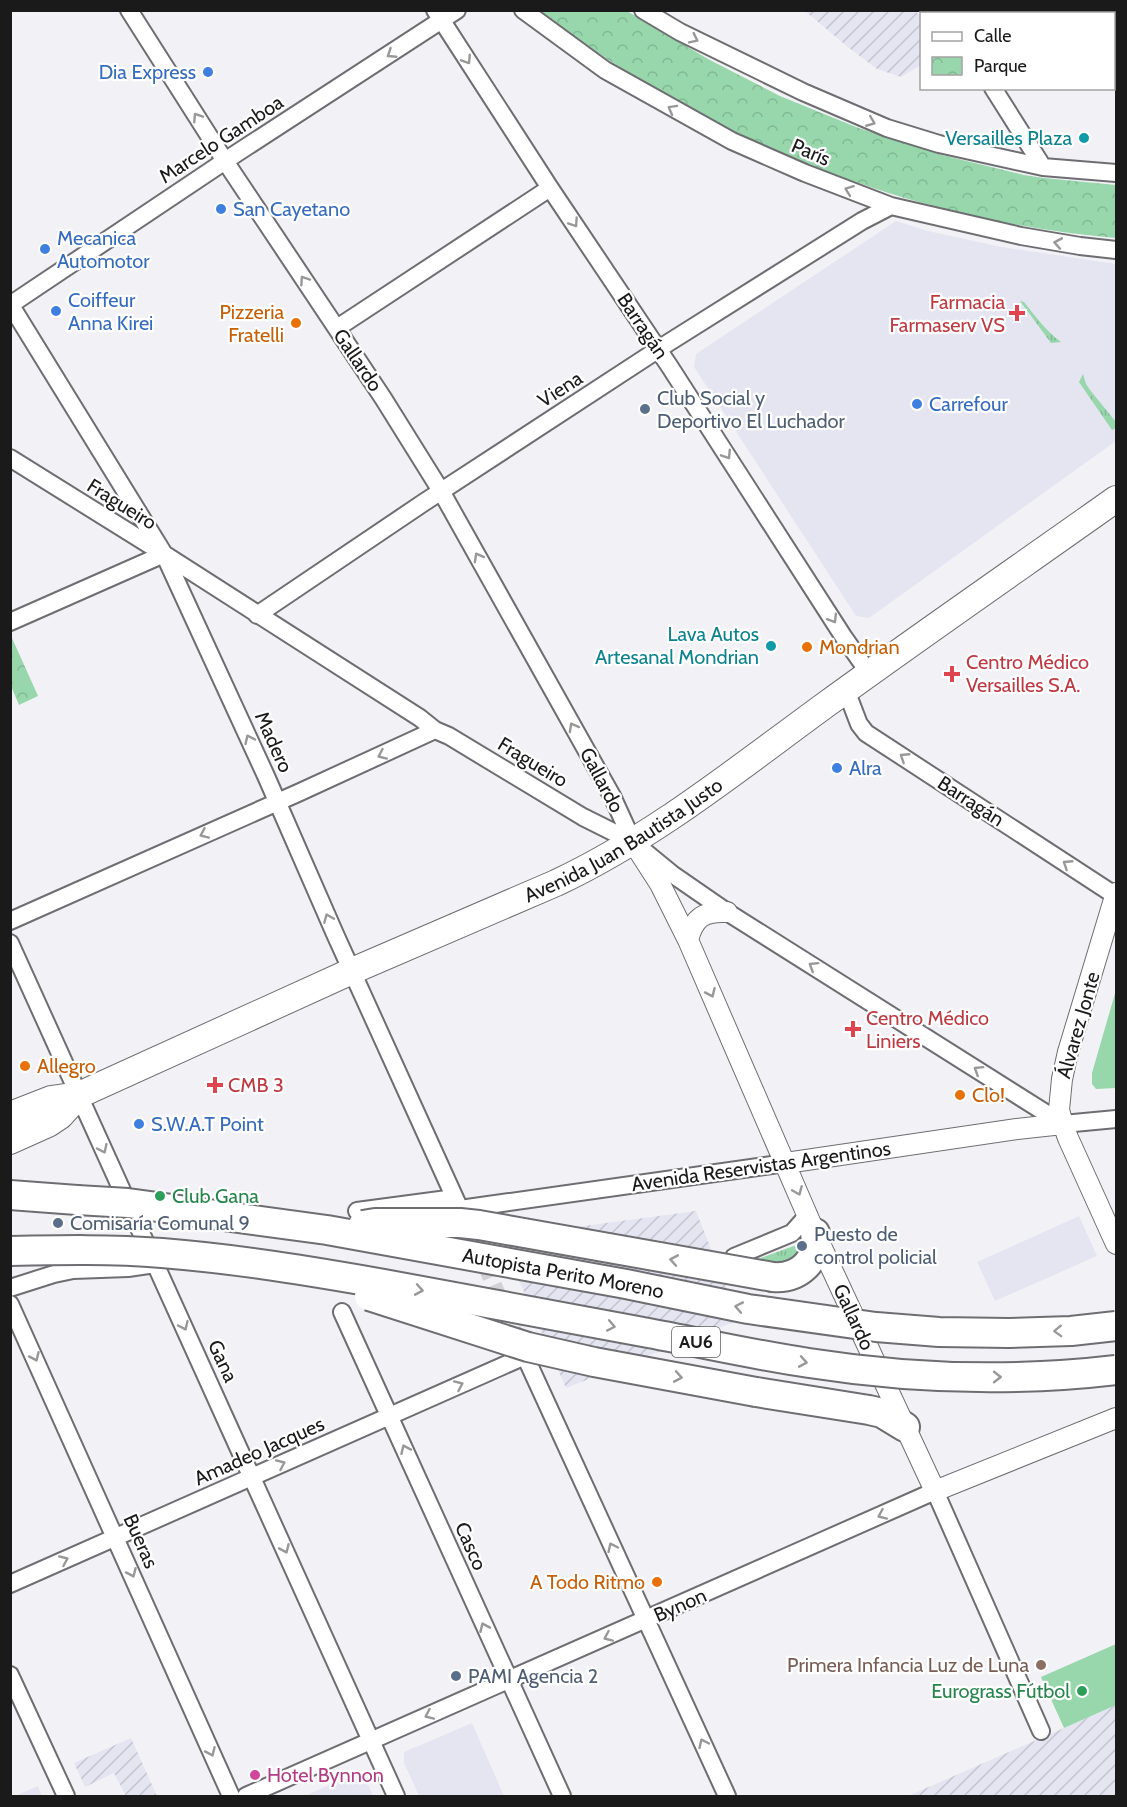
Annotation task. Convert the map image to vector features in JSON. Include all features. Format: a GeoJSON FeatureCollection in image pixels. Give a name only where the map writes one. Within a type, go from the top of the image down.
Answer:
{"type":"FeatureCollection","features":[{"type":"Feature","properties":{"kind":"highway"},"geometry":{"type":"LineString","coordinates":[[10,1195],[77,1200]]}},
{"type":"Feature","properties":{"kind":"highway","name":"Autopista Perito Moreno"},"geometry":{"type":"LineString","coordinates":[[10,1201],[77,1200],[128,1203],[327,1230],[626,1284],[748,1309],[876,1327],[939,1332],[1009,1333],[1071,1331],[1116,1326]]}},
{"type":"Feature","properties":{"kind":"highway"},"geometry":{"type":"LineString","coordinates":[[327,1230],[375,1223],[470,1224],[781,1278],[791,1276],[806,1266],[814,1254],[816,1243],[812,1224]]}},
{"type":"Feature","properties":{"kind":"highway","name":"AU6"},"geometry":{"type":"LineString","coordinates":[[10,1251],[159,1252],[279,1266],[808,1363],[890,1373],[954,1377],[1037,1376],[1116,1370]]}},
{"type":"Feature","properties":{"kind":"highway"},"geometry":{"type":"LineString","coordinates":[[279,1266],[528,1347],[594,1362],[756,1392],[869,1410],[882,1413],[905,1427]]}},
{"type":"Feature","properties":{"kind":"main road","name":"Avenida Juan Bautista Justo"},"geometry":{"type":"LineString","coordinates":[[10,1115],[51,1099],[79,1095],[591,866],[633,842],[712,787],[1116,499]]}},
{"type":"Feature","properties":{"kind":"main road","name":"Avenida Juan Bautista Justo"},"geometry":{"type":"LineString","coordinates":[[10,1141],[60,1116],[79,1095]]}},
{"type":"Feature","properties":{"kind":"street","name":"Gallardo"},"geometry":{"type":"LineString","coordinates":[[129,10],[225,160],[383,398],[441,491],[612,796],[633,842],[660,884],[688,940],[812,1224],[935,1491],[1041,1731]]}},
{"type":"Feature","properties":{"kind":"street","name":"Marcelo Gamboa"},"geometry":{"type":"LineString","coordinates":[[11,305],[438,16],[458,10]]}},
{"type":"Feature","properties":{"kind":"street","name":"París"},"geometry":{"type":"LineString","coordinates":[[523,10],[605,70],[723,136],[805,173],[891,206],[1021,236],[1116,250]]}},
{"type":"Feature","properties":{"kind":"street"},"geometry":{"type":"LineString","coordinates":[[643,10],[680,32],[803,92],[887,128],[939,144],[1043,167],[1116,173]]}},
{"type":"Feature","properties":{"kind":"street","name":"Barragán"},"geometry":{"type":"LineString","coordinates":[[438,16],[659,349],[869,673]]}},
{"type":"Feature","properties":{"kind":"street"},"geometry":{"type":"LineString","coordinates":[[994,90],[1043,167]]}},
{"type":"Feature","properties":{"kind":"street"},"geometry":{"type":"LineString","coordinates":[[337,328],[550,188]]}},
{"type":"Feature","properties":{"kind":"street","name":"Viena"},"geometry":{"type":"LineString","coordinates":[[257,615],[441,491],[659,349],[834,239],[891,206]]}},
{"type":"Feature","properties":{"kind":"street","name":"Madero"},"geometry":{"type":"LineString","coordinates":[[11,305],[164,554],[460,1208]]}},
{"type":"Feature","properties":{"kind":"street","name":"Fragueiro"},"geometry":{"type":"LineString","coordinates":[[10,458],[164,554],[420,718],[435,730],[449,736],[583,817],[633,842],[672,874],[727,912],[1062,1124]]}},
{"type":"Feature","properties":{"kind":"street"},"geometry":{"type":"LineString","coordinates":[[10,622],[164,554]]}},
{"type":"Feature","properties":{"kind":"street","name":"Barragán"},"geometry":{"type":"LineString","coordinates":[[846,690],[866,733],[1116,895]]}},
{"type":"Feature","properties":{"kind":"street"},"geometry":{"type":"LineString","coordinates":[[10,921],[435,730]]}},
{"type":"Feature","properties":{"kind":"street","name":"Álvarez Jonte"},"geometry":{"type":"LineString","coordinates":[[1062,1124],[1059,1110],[1068,1052],[1116,895]]}},
{"type":"Feature","properties":{"kind":"street"},"geometry":{"type":"LineString","coordinates":[[688,940],[692,927],[701,917],[714,912],[727,912]]}},
{"type":"Feature","properties":{"kind":"street","name":"Gana"},"geometry":{"type":"LineString","coordinates":[[10,943],[253,1476],[396,1797]]}},
{"type":"Feature","properties":{"kind":"street"},"geometry":{"type":"LineString","coordinates":[[1116,1119],[1062,1124],[1116,1244]]}},
{"type":"Feature","properties":{"kind":"street","name":"Avenida Reservistas Argentinos"},"geometry":{"type":"LineString","coordinates":[[357,1211],[460,1208],[1062,1124]]}},
{"type":"Feature","properties":{"kind":"street"},"geometry":{"type":"LineString","coordinates":[[734,1257],[812,1224]]}},
{"type":"Feature","properties":{"kind":"street"},"geometry":{"type":"LineString","coordinates":[[10,1288],[73,1270],[128,1268],[155,1264]]}},
{"type":"Feature","properties":{"kind":"street","name":"Bueras"},"geometry":{"type":"LineString","coordinates":[[10,1304],[231,1797]]}},
{"type":"Feature","properties":{"kind":"street","name":"Casco"},"geometry":{"type":"LineString","coordinates":[[342,1312],[561,1797]]}},
{"type":"Feature","properties":{"kind":"street","name":"Amadeo Jacques"},"geometry":{"type":"LineString","coordinates":[[10,1584],[525,1356],[646,1620]]}},
{"type":"Feature","properties":{"kind":"street","name":"Bynon"},"geometry":{"type":"LineString","coordinates":[[246,1797],[935,1491],[1116,1418]]}},
{"type":"Feature","properties":{"kind":"street"},"geometry":{"type":"LineString","coordinates":[[646,1620],[727,1797]]}},
{"type":"Feature","properties":{"kind":"street"},"geometry":{"type":"LineString","coordinates":[[10,1676],[66,1797]]}},
{"type":"Feature","properties":{"kind":"shaded area"},"geometry":{"type":"Polygon","coordinates":[[[805,11],[916,11],[920,17],[920,66],[901,77],[877,69],[805,11]]]}},
{"type":"Feature","properties":{"kind":"shaded area"},"geometry":{"type":"Polygon","coordinates":[[[1116,11],[1116,42],[1115,12],[1098,12],[1116,11]]]}},
{"type":"Feature","properties":{"kind":"shaded area","name":"Carrefour"},"geometry":{"type":"Polygon","coordinates":[[[896,221],[928,231],[1002,247],[1116,264],[1116,441],[869,618],[856,616],[694,367],[696,354],[896,221]]]}},
{"type":"Feature","properties":{"kind":"shaded area"},"geometry":{"type":"Polygon","coordinates":[[[696,1211],[739,1320],[566,1388],[500,1237],[696,1211]]]}},
{"type":"Feature","properties":{"kind":"shaded area"},"geometry":{"type":"Polygon","coordinates":[[[1079,1216],[1097,1256],[995,1301],[977,1262],[1079,1216]]]}},
{"type":"Feature","properties":{"kind":"shaded area"},"geometry":{"type":"Polygon","coordinates":[[[1116,1705],[1116,1796],[908,1796],[1064,1728],[1116,1705]]]}},
{"type":"Feature","properties":{"kind":"shaded area"},"geometry":{"type":"Polygon","coordinates":[[[472,1723],[504,1796],[419,1796],[404,1763],[404,1752],[472,1723]]]}},
{"type":"Feature","properties":{"kind":"shaded area"},"geometry":{"type":"Polygon","coordinates":[[[131,1738],[157,1796],[126,1796],[114,1773],[85,1787],[74,1763],[131,1738]]]}},
{"type":"Feature","properties":{"kind":"shaded area"},"geometry":{"type":"Polygon","coordinates":[[[357,1773],[363,1773],[373,1796],[304,1796],[357,1773]]]}},
{"type":"Feature","properties":{"kind":"shaded area"},"geometry":{"type":"Polygon","coordinates":[[[38,1786],[42,1796],[15,1796],[38,1786]]]}},
{"type":"Feature","properties":{"kind":"green space"},"geometry":{"type":"Polygon","coordinates":[[[540,11],[627,11],[708,59],[780,96],[856,127],[942,155],[1024,175],[1116,185],[1116,238],[1039,229],[962,213],[886,192],[812,166],[740,134],[670,98],[603,57],[540,11]]]}},
{"type":"Feature","properties":{"kind":"green space"},"geometry":{"type":"Polygon","coordinates":[[[1020,301],[1024,302],[1061,342],[1051,343],[1020,301]]]}},
{"type":"Feature","properties":{"kind":"green space"},"geometry":{"type":"Polygon","coordinates":[[[1083,374],[1090,390],[1116,422],[1116,428],[1112,430],[1079,382],[1083,374]]]}},
{"type":"Feature","properties":{"kind":"green space"},"geometry":{"type":"Polygon","coordinates":[[[12,638],[38,696],[19,705],[11,686],[10,639],[12,638]]]}},
{"type":"Feature","properties":{"kind":"green space"},"geometry":{"type":"Polygon","coordinates":[[[1116,990],[1116,1088],[1096,1089],[1092,1084],[1092,1073],[1116,990]]]}},
{"type":"Feature","properties":{"kind":"green space"},"geometry":{"type":"Polygon","coordinates":[[[804,1243],[798,1262],[744,1264],[799,1244],[804,1243]]]}},
{"type":"Feature","properties":{"kind":"green space","name":"Eurograss Fútbol"},"geometry":{"type":"Polygon","coordinates":[[[1116,1644],[1116,1705],[1064,1728],[1041,1677],[1116,1644]]]}},
{"type":"Feature","properties":{"kind":"tunnel"},"geometry":{"type":"LineString","coordinates":[[465,1219],[521,1347]]}},
{"type":"Feature","properties":{"kind":"place","name":"Dia Express"},"geometry":{"type":"Point","coordinates":[208,72]}},
{"type":"Feature","properties":{"kind":"place","name":"Versailles Plaza"},"geometry":{"type":"Point","coordinates":[1084,138]}},
{"type":"Feature","properties":{"kind":"place","name":"San Cayetano"},"geometry":{"type":"Point","coordinates":[221,209]}},
{"type":"Feature","properties":{"kind":"place","name":"Mecanica Automotor"},"geometry":{"type":"Point","coordinates":[45,249]}},
{"type":"Feature","properties":{"kind":"place","name":"Coiffeur Anna Kirei"},"geometry":{"type":"Point","coordinates":[56,311]}},
{"type":"Feature","properties":{"kind":"place","name":"Farmacia Farmaserv VS"},"geometry":{"type":"Point","coordinates":[1017,313]}},
{"type":"Feature","properties":{"kind":"place","name":"Pizzeria Fratelli"},"geometry":{"type":"Point","coordinates":[296,323]}},
{"type":"Feature","properties":{"kind":"place","name":"Carrefour"},"geometry":{"type":"Point","coordinates":[917,404]}},
{"type":"Feature","properties":{"kind":"place","name":"Club Social y Deportivo El Luchador"},"geometry":{"type":"Point","coordinates":[645,409]}},
{"type":"Feature","properties":{"kind":"place","name":"Lava Autos Artesanal Mondrian"},"geometry":{"type":"Point","coordinates":[771,646]}},
{"type":"Feature","properties":{"kind":"place","name":"Mondrian"},"geometry":{"type":"Point","coordinates":[807,647]}},
{"type":"Feature","properties":{"kind":"place","name":"Centro Médico Versailles S.A."},"geometry":{"type":"Point","coordinates":[952,674]}},
{"type":"Feature","properties":{"kind":"place","name":"Alra"},"geometry":{"type":"Point","coordinates":[837,768]}},
{"type":"Feature","properties":{"kind":"place","name":"Centro Médico Liniers"},"geometry":{"type":"Point","coordinates":[853,1029]}},
{"type":"Feature","properties":{"kind":"place","name":"Allegro"},"geometry":{"type":"Point","coordinates":[25,1066]}},
{"type":"Feature","properties":{"kind":"place","name":"CMB 3"},"geometry":{"type":"Point","coordinates":[215,1085]}},
{"type":"Feature","properties":{"kind":"place","name":"Clo!"},"geometry":{"type":"Point","coordinates":[960,1095]}},
{"type":"Feature","properties":{"kind":"place","name":"S.W.A.T Point"},"geometry":{"type":"Point","coordinates":[139,1124]}},
{"type":"Feature","properties":{"kind":"place","name":"Club Gana"},"geometry":{"type":"Point","coordinates":[160,1196]}},
{"type":"Feature","properties":{"kind":"place","name":"Comisaría Comunal 9"},"geometry":{"type":"Point","coordinates":[58,1223]}},
{"type":"Feature","properties":{"kind":"place","name":"Puesto de control policial"},"geometry":{"type":"Point","coordinates":[802,1246]}},
{"type":"Feature","properties":{"kind":"place","name":"A Todo Ritmo"},"geometry":{"type":"Point","coordinates":[657,1582]}},
{"type":"Feature","properties":{"kind":"place","name":"Primera Infancia Luz de Luna"},"geometry":{"type":"Point","coordinates":[1041,1665]}},
{"type":"Feature","properties":{"kind":"place","name":"PAMI Agencia 2"},"geometry":{"type":"Point","coordinates":[456,1676]}},
{"type":"Feature","properties":{"kind":"place","name":"Eurograss Fútbol"},"geometry":{"type":"Point","coordinates":[1082,1691]}},
{"type":"Feature","properties":{"kind":"place","name":"Hotel Bynnon"},"geometry":{"type":"Point","coordinates":[255,1775]}}]}
